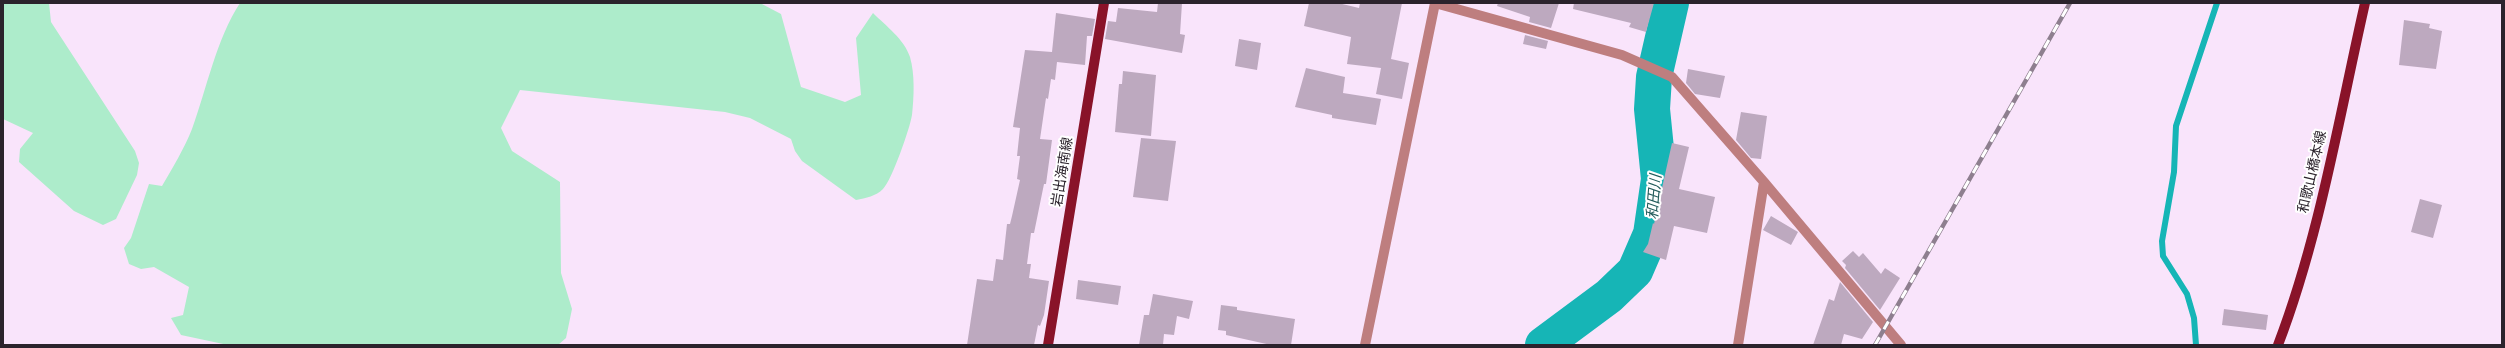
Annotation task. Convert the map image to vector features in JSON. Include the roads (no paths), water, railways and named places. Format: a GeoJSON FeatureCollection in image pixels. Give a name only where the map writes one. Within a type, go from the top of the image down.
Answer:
{"type":"FeatureCollection","features":[{"type":"Feature","properties":{"kind":"main road","name":"岩出海南線"},"geometry":{"type":"LineString","coordinates":[[1048,345],[1104,3]]}},
{"type":"Feature","properties":{"kind":"main road","name":"和歌山橋本線"},"geometry":{"type":"LineString","coordinates":[[2278,345],[2294,302],[2312,237],[2365,3]]}},
{"type":"Feature","properties":{"kind":"street"},"geometry":{"type":"LineString","coordinates":[[1365,345],[1435,3],[1469,8],[1622,55],[1672,77],[1764,182],[1901,345]]}},
{"type":"Feature","properties":{"kind":"street"},"geometry":{"type":"LineString","coordinates":[[1738,345],[1764,182]]}},
{"type":"Feature","properties":{"kind":"waterway","name":"和田川"},"geometry":{"type":"LineString","coordinates":[[1543,345],[1609,296],[1635,271],[1651,234],[1659,179],[1652,109],[1654,77],[1671,3]]}},
{"type":"Feature","properties":{"kind":"waterway"},"geometry":{"type":"LineString","coordinates":[[2196,345],[2194,318],[2187,294],[2163,256],[2162,241],[2174,172],[2176,126],[2217,3]]}},
{"type":"Feature","properties":{"kind":"railway"},"geometry":{"type":"LineString","coordinates":[[1875,345],[2070,3]]}}]}
